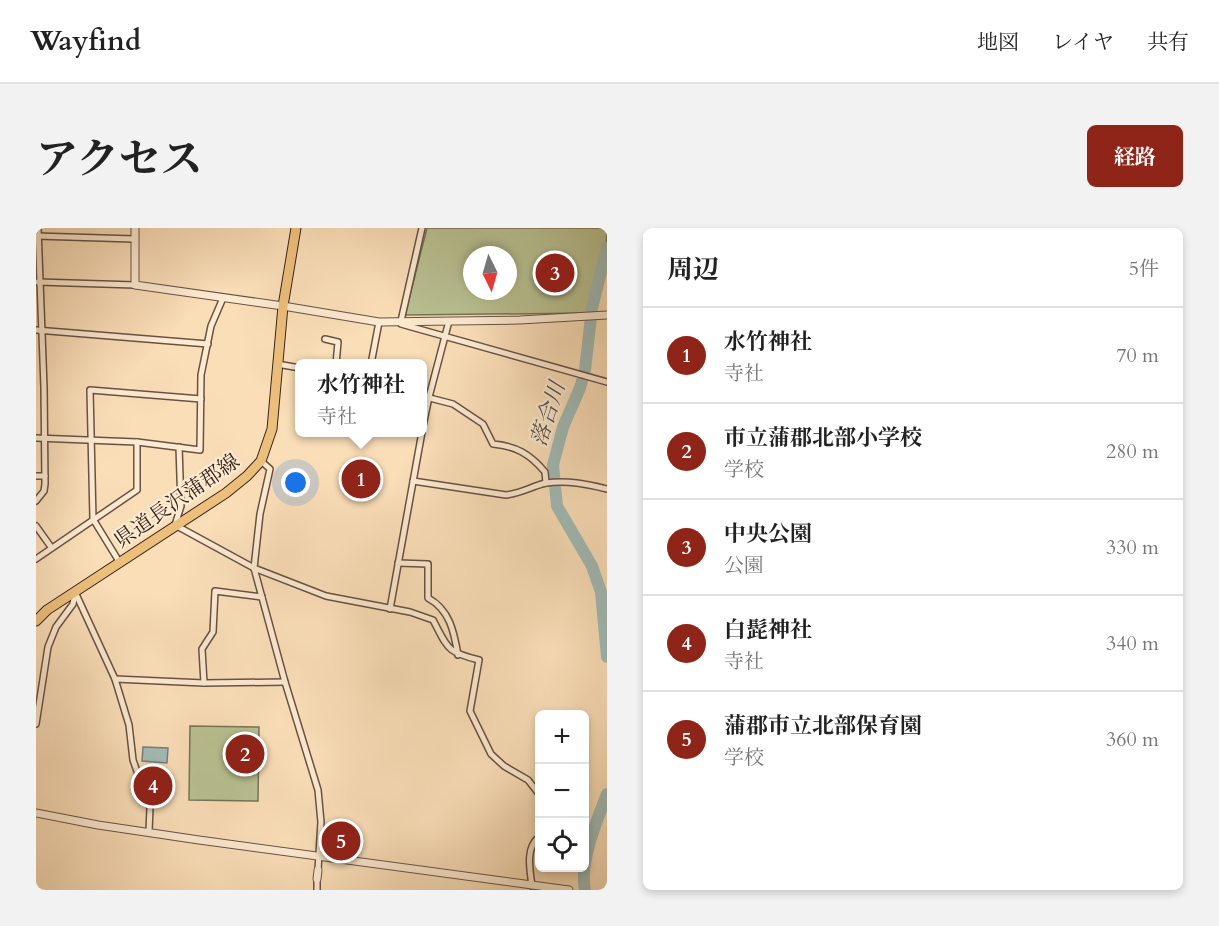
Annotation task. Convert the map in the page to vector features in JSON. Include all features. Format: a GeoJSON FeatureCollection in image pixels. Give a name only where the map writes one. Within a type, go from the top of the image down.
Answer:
{"type":"FeatureCollection","features":[{"type":"Feature","properties":{"kind":"main road","name":"県道長沢蒲郡線"},"geometry":{"type":"LineString","coordinates":[[36,621],[47,610],[226,493],[261,461],[272,429],[283,306],[296,228]]}},
{"type":"Feature","properties":{"kind":"street"},"geometry":{"type":"LineString","coordinates":[[36,501],[44,491],[45,477],[44,387],[39,330],[38,228]]}},
{"type":"Feature","properties":{"kind":"street"},"geometry":{"type":"LineString","coordinates":[[135,228],[135,285]]}},
{"type":"Feature","properties":{"kind":"street"},"geometry":{"type":"LineString","coordinates":[[397,322],[422,228]]}},
{"type":"Feature","properties":{"kind":"street"},"geometry":{"type":"LineString","coordinates":[[37,236],[134,239]]}},
{"type":"Feature","properties":{"kind":"street"},"geometry":{"type":"LineString","coordinates":[[38,282],[135,285],[379,322],[520,320],[607,315]]}},
{"type":"Feature","properties":{"kind":"street"},"geometry":{"type":"LineString","coordinates":[[36,438],[137,442],[200,450],[201,375],[211,326],[223,298]]}},
{"type":"Feature","properties":{"kind":"street"},"geometry":{"type":"LineString","coordinates":[[427,394],[449,321]]}},
{"type":"Feature","properties":{"kind":"street"},"geometry":{"type":"LineString","coordinates":[[372,359],[379,322]]}},
{"type":"Feature","properties":{"kind":"street"},"geometry":{"type":"LineString","coordinates":[[397,322],[607,382]]}},
{"type":"Feature","properties":{"kind":"street"},"geometry":{"type":"LineString","coordinates":[[39,330],[208,344]]}},
{"type":"Feature","properties":{"kind":"street"},"geometry":{"type":"LineString","coordinates":[[325,339],[338,342],[336,359]]}},
{"type":"Feature","properties":{"kind":"street"},"geometry":{"type":"LineString","coordinates":[[277,364],[295,367]]}},
{"type":"Feature","properties":{"kind":"street"},"geometry":{"type":"LineString","coordinates":[[36,387],[44,387]]}},
{"type":"Feature","properties":{"kind":"street"},"geometry":{"type":"LineString","coordinates":[[120,563],[93,519],[90,390],[201,399]]}},
{"type":"Feature","properties":{"kind":"street"},"geometry":{"type":"LineString","coordinates":[[427,397],[453,404],[483,424],[494,444],[512,446],[536,461],[545,472],[546,483]]}},
{"type":"Feature","properties":{"kind":"street"},"geometry":{"type":"LineString","coordinates":[[390,609],[421,437]]}},
{"type":"Feature","properties":{"kind":"street"},"geometry":{"type":"LineString","coordinates":[[36,559],[137,490],[137,442]]}},
{"type":"Feature","properties":{"kind":"street"},"geometry":{"type":"LineString","coordinates":[[179,447],[181,506],[175,525],[254,568],[326,596],[410,612],[432,620],[448,647],[458,655],[479,660],[470,711],[491,754],[504,766],[528,780],[535,788]]}},
{"type":"Feature","properties":{"kind":"street"},"geometry":{"type":"LineString","coordinates":[[261,461],[270,469],[260,514],[254,568],[318,790],[321,822],[317,890]]}},
{"type":"Feature","properties":{"kind":"street"},"geometry":{"type":"LineString","coordinates":[[36,476],[45,477]]}},
{"type":"Feature","properties":{"kind":"street"},"geometry":{"type":"LineString","coordinates":[[413,481],[506,495],[521,493],[546,483],[579,482],[607,489]]}},
{"type":"Feature","properties":{"kind":"street"},"geometry":{"type":"LineString","coordinates":[[36,526],[51,547]]}},
{"type":"Feature","properties":{"kind":"street"},"geometry":{"type":"LineString","coordinates":[[398,563],[428,564],[428,598],[438,603],[444,610],[454,633],[458,655]]}},
{"type":"Feature","properties":{"kind":"street"},"geometry":{"type":"LineString","coordinates":[[204,683],[202,649],[213,632],[215,591],[262,597]]}},
{"type":"Feature","properties":{"kind":"street"},"geometry":{"type":"LineString","coordinates":[[75,592],[115,680],[129,725],[133,760],[150,808],[148,831]]}},
{"type":"Feature","properties":{"kind":"street"},"geometry":{"type":"LineString","coordinates":[[36,724],[48,647],[56,627],[73,604],[75,592]]}},
{"type":"Feature","properties":{"kind":"street"},"geometry":{"type":"LineString","coordinates":[[115,680],[204,683],[285,682]]}},
{"type":"Feature","properties":{"kind":"street"},"geometry":{"type":"LineString","coordinates":[[36,813],[199,840],[570,890]]}},
{"type":"Feature","properties":{"kind":"street"},"geometry":{"type":"LineString","coordinates":[[532,886],[530,862],[531,849],[535,841]]}},
{"type":"Feature","properties":{"kind":"green space"},"geometry":{"type":"Polygon","coordinates":[[[427,228],[607,228],[602,271],[589,313],[405,315],[427,228]]]}},
{"type":"Feature","properties":{"kind":"green space"},"geometry":{"type":"Polygon","coordinates":[[[190,726],[259,727],[258,801],[189,800],[190,726]]]}},
{"type":"Feature","properties":{"kind":"water"},"geometry":{"type":"Polygon","coordinates":[[[143,747],[168,748],[167,763],[142,761],[143,747]]]}},
{"type":"Feature","properties":{"kind":"waterway","name":"落合川"},"geometry":{"type":"LineString","coordinates":[[607,248],[592,308],[585,370],[580,388],[563,427],[553,465],[557,506],[592,566],[601,592],[607,657]]}},
{"type":"Feature","properties":{"kind":"waterway","name":"落合川"},"geometry":{"type":"LineString","coordinates":[[585,890],[584,867],[594,829],[607,794]]}},
{"type":"Feature","properties":{"kind":"place","name":"中央公園"},"geometry":{"type":"Point","coordinates":[555,273]}},
{"type":"Feature","properties":{"kind":"place","name":"水竹神社"},"geometry":{"type":"Point","coordinates":[361,479]}},
{"type":"Feature","properties":{"kind":"place","name":"市立蒲郡北部小学校"},"geometry":{"type":"Point","coordinates":[245,754]}},
{"type":"Feature","properties":{"kind":"place","name":"白髭神社"},"geometry":{"type":"Point","coordinates":[153,786]}},
{"type":"Feature","properties":{"kind":"place","name":"蒲郡市立北部保育園"},"geometry":{"type":"Point","coordinates":[341,841]}}]}
